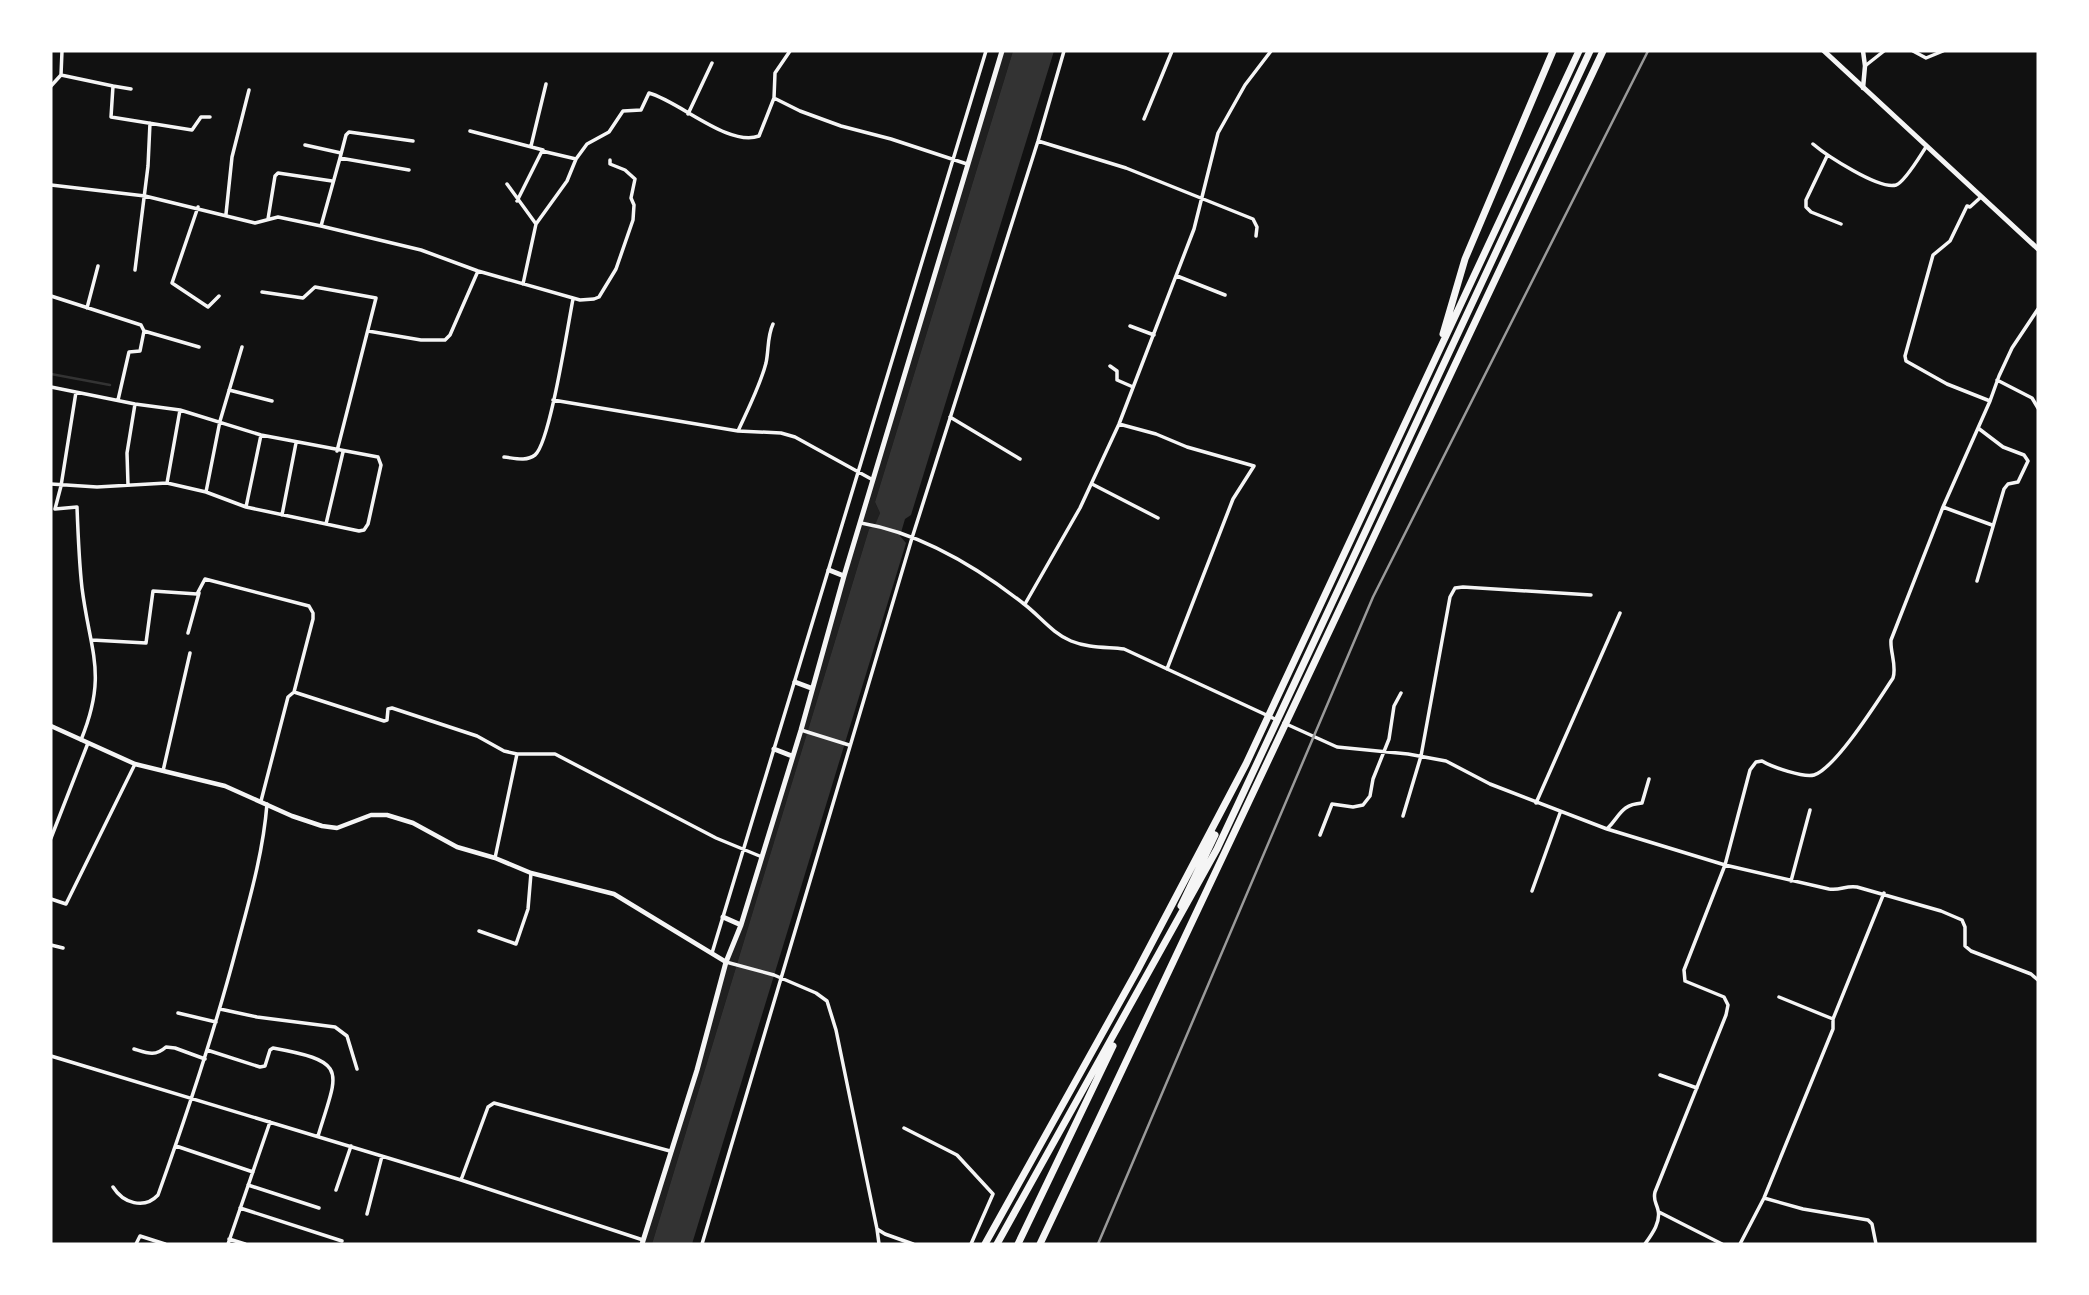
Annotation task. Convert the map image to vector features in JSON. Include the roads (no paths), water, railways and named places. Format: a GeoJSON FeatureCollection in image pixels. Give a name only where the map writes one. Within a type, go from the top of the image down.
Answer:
{"type":"FeatureCollection","features":[{"type":"Feature","properties":{"kind":"highway"},"geometry":{"type":"LineString","coordinates":[[1436,355],[1465,260],[1553,51]]}},
{"type":"Feature","properties":{"kind":"highway"},"geometry":{"type":"LineString","coordinates":[[1018,1244],[1229,807],[1578,51]]}},
{"type":"Feature","properties":{"kind":"highway"},"geometry":{"type":"LineString","coordinates":[[985,1244],[1143,960],[1240,775],[1578,51]]}},
{"type":"Feature","properties":{"kind":"highway"},"geometry":{"type":"LineString","coordinates":[[997,1244],[1217,849],[1590,51]]}},
{"type":"Feature","properties":{"kind":"highway"},"geometry":{"type":"LineString","coordinates":[[1040,1244],[1603,51]]}},
{"type":"Feature","properties":{"kind":"main road"},"geometry":{"type":"LineString","coordinates":[[642,1242],[697,1070],[726,962],[741,925],[792,756],[803,731],[811,688],[1002,51]]}},
{"type":"Feature","properties":{"kind":"main road"},"geometry":{"type":"LineString","coordinates":[[1824,51],[2038,249]]}},
{"type":"Feature","properties":{"kind":"main road"},"geometry":{"type":"LineString","coordinates":[[829,570],[845,576]]}},
{"type":"Feature","properties":{"kind":"main road"},"geometry":{"type":"LineString","coordinates":[[795,682],[811,688]]}},
{"type":"Feature","properties":{"kind":"main road"},"geometry":{"type":"LineString","coordinates":[[774,749],[792,756]]}},
{"type":"Feature","properties":{"kind":"main road"},"geometry":{"type":"LineString","coordinates":[[723,917],[741,925]]}},
{"type":"Feature","properties":{"kind":"street"},"geometry":{"type":"LineString","coordinates":[[51,86],[61,75],[62,51]]}},
{"type":"Feature","properties":{"kind":"street"},"geometry":{"type":"LineString","coordinates":[[523,284],[536,224],[567,181],[576,159],[587,144],[609,132],[623,111],[641,110],[649,93],[733,135],[757,137],[774,98],[775,73],[790,51]]}},
{"type":"Feature","properties":{"kind":"street"},"geometry":{"type":"LineString","coordinates":[[712,954],[986,51]]}},
{"type":"Feature","properties":{"kind":"street"},"geometry":{"type":"LineString","coordinates":[[702,1244],[848,745],[1064,51]]}},
{"type":"Feature","properties":{"kind":"street"},"geometry":{"type":"LineString","coordinates":[[1144,119],[1172,51]]}},
{"type":"Feature","properties":{"kind":"street"},"geometry":{"type":"LineString","coordinates":[[1025,604],[1092,484],[1119,424],[1194,229],[1218,133],[1245,85],[1271,51]]}},
{"type":"Feature","properties":{"kind":"street"},"geometry":{"type":"LineString","coordinates":[[1863,51],[1863,88]]}},
{"type":"Feature","properties":{"kind":"street"},"geometry":{"type":"LineString","coordinates":[[1865,66],[1884,51]]}},
{"type":"Feature","properties":{"kind":"street"},"geometry":{"type":"LineString","coordinates":[[1913,51],[1926,58],[1943,51]]}},
{"type":"Feature","properties":{"kind":"street"},"geometry":{"type":"LineString","coordinates":[[688,114],[712,63]]}},
{"type":"Feature","properties":{"kind":"street"},"geometry":{"type":"LineString","coordinates":[[61,75],[131,89]]}},
{"type":"Feature","properties":{"kind":"street"},"geometry":{"type":"LineString","coordinates":[[531,146],[546,84]]}},
{"type":"Feature","properties":{"kind":"street"},"geometry":{"type":"LineString","coordinates":[[113,86],[111,117],[192,130],[201,117],[210,117]]}},
{"type":"Feature","properties":{"kind":"street"},"geometry":{"type":"LineString","coordinates":[[226,214],[232,157],[249,90]]}},
{"type":"Feature","properties":{"kind":"street"},"geometry":{"type":"LineString","coordinates":[[774,98],[841,126],[968,164]]}},
{"type":"Feature","properties":{"kind":"street"},"geometry":{"type":"LineString","coordinates":[[135,270],[145,197],[150,123]]}},
{"type":"Feature","properties":{"kind":"street"},"geometry":{"type":"LineString","coordinates":[[470,131],[576,159]]}},
{"type":"Feature","properties":{"kind":"street"},"geometry":{"type":"LineString","coordinates":[[321,226],[349,132],[413,141]]}},
{"type":"Feature","properties":{"kind":"street"},"geometry":{"type":"LineString","coordinates":[[1038,141],[1126,168],[1253,219],[1257,227],[1256,236]]}},
{"type":"Feature","properties":{"kind":"street"},"geometry":{"type":"LineString","coordinates":[[1813,144],[1827,156],[1877,182],[1892,186],[1903,180],[1926,147]]}},
{"type":"Feature","properties":{"kind":"street"},"geometry":{"type":"LineString","coordinates":[[305,145],[341,152]]}},
{"type":"Feature","properties":{"kind":"street"},"geometry":{"type":"LineString","coordinates":[[517,201],[538,156],[545,150]]}},
{"type":"Feature","properties":{"kind":"street"},"geometry":{"type":"LineString","coordinates":[[1827,156],[1806,200],[1806,207],[1811,212],[1841,224]]}},
{"type":"Feature","properties":{"kind":"street"},"geometry":{"type":"LineString","coordinates":[[340,158],[410,170]]}},
{"type":"Feature","properties":{"kind":"street"},"geometry":{"type":"LineString","coordinates":[[51,185],[145,197],[255,223],[278,217],[321,226],[421,250],[478,271],[573,299],[594,299],[604,292],[616,269],[634,220],[631,198],[635,179],[625,170],[610,164],[610,160]]}},
{"type":"Feature","properties":{"kind":"street"},"geometry":{"type":"LineString","coordinates":[[268,219],[275,176],[278,173],[333,181]]}},
{"type":"Feature","properties":{"kind":"street"},"geometry":{"type":"LineString","coordinates":[[507,184],[536,224]]}},
{"type":"Feature","properties":{"kind":"street"},"geometry":{"type":"LineString","coordinates":[[1981,197],[1970,207],[1967,206],[1951,241],[1933,255],[1905,356],[1906,361],[1947,384],[1990,401]]}},
{"type":"Feature","properties":{"kind":"street"},"geometry":{"type":"LineString","coordinates":[[198,208],[172,284],[208,307],[219,296]]}},
{"type":"Feature","properties":{"kind":"street"},"geometry":{"type":"LineString","coordinates":[[88,307],[98,265]]}},
{"type":"Feature","properties":{"kind":"street"},"geometry":{"type":"LineString","coordinates":[[368,331],[421,340],[445,340],[450,335],[478,271]]}},
{"type":"Feature","properties":{"kind":"street"},"geometry":{"type":"LineString","coordinates":[[1177,276],[1225,295]]}},
{"type":"Feature","properties":{"kind":"street"},"geometry":{"type":"LineString","coordinates":[[262,292],[303,298],[315,287],[376,298],[337,450]]}},
{"type":"Feature","properties":{"kind":"street"},"geometry":{"type":"LineString","coordinates":[[51,296],[141,325],[144,331],[141,350],[129,352],[118,400]]}},
{"type":"Feature","properties":{"kind":"street"},"geometry":{"type":"LineString","coordinates":[[504,457],[526,460],[536,455],[543,440],[573,299]]}},
{"type":"Feature","properties":{"kind":"street"},"geometry":{"type":"LineString","coordinates":[[1722,1244],[1659,1212],[1654,1202],[1655,1192],[1726,1016],[1727,1001],[1720,994],[1685,981],[1684,970],[1725,865],[1750,770],[1756,762],[1762,761],[1810,776],[1818,774],[1840,752],[1895,674],[1890,651],[1891,639],[1942,507],[2012,348],[2038,309]]}},
{"type":"Feature","properties":{"kind":"street"},"geometry":{"type":"LineString","coordinates":[[738,431],[762,376],[773,324]]}},
{"type":"Feature","properties":{"kind":"street"},"geometry":{"type":"LineString","coordinates":[[1130,326],[1154,335]]}},
{"type":"Feature","properties":{"kind":"street"},"geometry":{"type":"LineString","coordinates":[[144,331],[200,346]]}},
{"type":"Feature","properties":{"kind":"street"},"geometry":{"type":"LineString","coordinates":[[206,492],[220,421],[242,347]]}},
{"type":"Feature","properties":{"kind":"street"},"geometry":{"type":"LineString","coordinates":[[1110,366],[1116,371],[1117,380],[1133,387]]}},
{"type":"Feature","properties":{"kind":"street"},"geometry":{"type":"LineString","coordinates":[[1997,380],[2032,398],[2038,408]]}},
{"type":"Feature","properties":{"kind":"street"},"geometry":{"type":"LineString","coordinates":[[51,387],[180,410],[261,435],[380,459],[381,465],[368,524],[364,530],[359,531],[246,507],[206,492],[167,483],[51,484]]}},
{"type":"Feature","properties":{"kind":"street"},"geometry":{"type":"LineString","coordinates":[[229,390],[272,401]]}},
{"type":"Feature","properties":{"kind":"street"},"geometry":{"type":"LineString","coordinates":[[76,392],[55,509],[77,507],[82,589],[96,659],[96,692],[81,740]]}},
{"type":"Feature","properties":{"kind":"street"},"geometry":{"type":"LineString","coordinates":[[553,400],[738,431],[781,433],[795,437],[873,480]]}},
{"type":"Feature","properties":{"kind":"street"},"geometry":{"type":"LineString","coordinates":[[128,485],[127,453],[135,404]]}},
{"type":"Feature","properties":{"kind":"street"},"geometry":{"type":"LineString","coordinates":[[167,483],[180,410]]}},
{"type":"Feature","properties":{"kind":"street"},"geometry":{"type":"LineString","coordinates":[[950,417],[1020,459]]}},
{"type":"Feature","properties":{"kind":"street"},"geometry":{"type":"LineString","coordinates":[[1119,424],[1254,466],[1233,499],[1167,668]]}},
{"type":"Feature","properties":{"kind":"street"},"geometry":{"type":"LineString","coordinates":[[1977,581],[2004,489],[2008,484],[2018,482],[2028,461],[2024,455],[2003,447],[1978,429]]}},
{"type":"Feature","properties":{"kind":"street"},"geometry":{"type":"LineString","coordinates":[[246,507],[261,435]]}},
{"type":"Feature","properties":{"kind":"street"},"geometry":{"type":"LineString","coordinates":[[282,515],[296,443]]}},
{"type":"Feature","properties":{"kind":"street"},"geometry":{"type":"LineString","coordinates":[[326,524],[343,452]]}},
{"type":"Feature","properties":{"kind":"street"},"geometry":{"type":"LineString","coordinates":[[1092,484],[1158,518]]}},
{"type":"Feature","properties":{"kind":"street"},"geometry":{"type":"LineString","coordinates":[[1942,507],[1992,525]]}},
{"type":"Feature","properties":{"kind":"street"},"geometry":{"type":"LineString","coordinates":[[861,523],[905,533],[967,565],[1025,604],[1056,633],[1068,639],[1097,648],[1124,649],[1337,747],[1446,761],[1490,784],[1560,813],[1725,865],[1837,890],[1849,885],[1884,893],[1962,920],[1965,927],[1965,946],[1971,951],[2038,979]]}},
{"type":"Feature","properties":{"kind":"street"},"geometry":{"type":"LineString","coordinates":[[113,1187],[118,1195],[128,1201],[140,1204],[154,1200],[193,1099],[258,865],[264,802],[288,697],[294,692],[313,619],[311,609],[283,598],[205,579],[202,580],[188,633]]}},
{"type":"Feature","properties":{"kind":"street"},"geometry":{"type":"LineString","coordinates":[[1403,816],[1421,756],[1450,597],[1455,589],[1463,587],[1591,594]]}},
{"type":"Feature","properties":{"kind":"street"},"geometry":{"type":"LineString","coordinates":[[92,640],[146,643],[153,591],[199,593]]}},
{"type":"Feature","properties":{"kind":"street"},"geometry":{"type":"LineString","coordinates":[[1536,803],[1620,613]]}},
{"type":"Feature","properties":{"kind":"street"},"geometry":{"type":"LineString","coordinates":[[163,771],[190,653]]}},
{"type":"Feature","properties":{"kind":"street"},"geometry":{"type":"LineString","coordinates":[[294,692],[383,721],[387,720],[388,709],[392,708],[478,736],[503,751],[517,754],[555,754],[716,838],[762,857]]}},
{"type":"Feature","properties":{"kind":"street"},"geometry":{"type":"LineString","coordinates":[[1320,835],[1332,804],[1353,807],[1363,805],[1370,796],[1373,779],[1389,739],[1394,706],[1401,693]]}},
{"type":"Feature","properties":{"kind":"street"},"geometry":{"type":"LineString","coordinates":[[51,726],[135,764],[225,786],[322,826],[337,828],[370,815],[387,815],[413,823],[446,844],[495,858],[531,873],[614,894],[726,962],[774,975],[816,993],[827,1001],[831,1013],[879,1244]]}},
{"type":"Feature","properties":{"kind":"street"},"geometry":{"type":"LineString","coordinates":[[803,731],[848,745]]}},
{"type":"Feature","properties":{"kind":"street"},"geometry":{"type":"LineString","coordinates":[[51,838],[88,743]]}},
{"type":"Feature","properties":{"kind":"street"},"geometry":{"type":"LineString","coordinates":[[495,858],[517,754]]}},
{"type":"Feature","properties":{"kind":"street"},"geometry":{"type":"LineString","coordinates":[[51,899],[66,904],[135,764]]}},
{"type":"Feature","properties":{"kind":"street"},"geometry":{"type":"LineString","coordinates":[[1607,829],[1617,820],[1622,809],[1630,804],[1642,803],[1649,779]]}},
{"type":"Feature","properties":{"kind":"street"},"geometry":{"type":"LineString","coordinates":[[1791,881],[1810,810]]}},
{"type":"Feature","properties":{"kind":"street"},"geometry":{"type":"LineString","coordinates":[[1532,891],[1560,813]]}},
{"type":"Feature","properties":{"kind":"street"},"geometry":{"type":"LineString","coordinates":[[480,931],[516,944],[528,909],[531,873]]}},
{"type":"Feature","properties":{"kind":"street"},"geometry":{"type":"LineString","coordinates":[[1740,1244],[1765,1198],[1884,893]]}},
{"type":"Feature","properties":{"kind":"street"},"geometry":{"type":"LineString","coordinates":[[51,945],[63,948]]}},
{"type":"Feature","properties":{"kind":"street"},"geometry":{"type":"LineString","coordinates":[[1779,996],[1833,1019]]}},
{"type":"Feature","properties":{"kind":"street"},"geometry":{"type":"LineString","coordinates":[[220,1009],[257,1017],[335,1027],[347,1036],[357,1069]]}},
{"type":"Feature","properties":{"kind":"street"},"geometry":{"type":"LineString","coordinates":[[178,1013],[216,1022]]}},
{"type":"Feature","properties":{"kind":"street"},"geometry":{"type":"LineString","coordinates":[[134,1049],[152,1055],[166,1047],[175,1048],[205,1059]]}},
{"type":"Feature","properties":{"kind":"street"},"geometry":{"type":"LineString","coordinates":[[207,1050],[260,1067],[265,1066],[273,1048],[326,1062],[333,1071],[334,1085],[318,1136]]}},
{"type":"Feature","properties":{"kind":"street"},"geometry":{"type":"LineString","coordinates":[[51,1056],[461,1180],[642,1242]]}},
{"type":"Feature","properties":{"kind":"street"},"geometry":{"type":"LineString","coordinates":[[1660,1075],[1697,1088]]}},
{"type":"Feature","properties":{"kind":"street"},"geometry":{"type":"LineString","coordinates":[[461,1180],[488,1107],[494,1103],[670,1151]]}},
{"type":"Feature","properties":{"kind":"street"},"geometry":{"type":"LineString","coordinates":[[245,1244],[229,1242],[270,1122]]}},
{"type":"Feature","properties":{"kind":"street"},"geometry":{"type":"LineString","coordinates":[[904,1128],[957,1155],[993,1194],[971,1244]]}},
{"type":"Feature","properties":{"kind":"street"},"geometry":{"type":"LineString","coordinates":[[176,1146],[253,1172]]}},
{"type":"Feature","properties":{"kind":"street"},"geometry":{"type":"LineString","coordinates":[[336,1190],[351,1146]]}},
{"type":"Feature","properties":{"kind":"street"},"geometry":{"type":"LineString","coordinates":[[367,1214],[382,1156]]}},
{"type":"Feature","properties":{"kind":"street"},"geometry":{"type":"LineString","coordinates":[[248,1185],[318,1208]]}},
{"type":"Feature","properties":{"kind":"street"},"geometry":{"type":"LineString","coordinates":[[1765,1198],[1795,1207],[1868,1220],[1872,1224],[1876,1244]]}},
{"type":"Feature","properties":{"kind":"street"},"geometry":{"type":"LineString","coordinates":[[240,1208],[342,1241]]}},
{"type":"Feature","properties":{"kind":"street"},"geometry":{"type":"LineString","coordinates":[[1646,1244],[1657,1223],[1659,1212]]}},
{"type":"Feature","properties":{"kind":"street"},"geometry":{"type":"LineString","coordinates":[[877,1228],[885,1234],[914,1244]]}},
{"type":"Feature","properties":{"kind":"street"},"geometry":{"type":"LineString","coordinates":[[136,1244],[140,1236],[165,1244]]}},
{"type":"Feature","properties":{"kind":"waterway"},"geometry":{"type":"LineString","coordinates":[[51,374],[110,385]]}},
{"type":"Feature","properties":{"kind":"railway"},"geometry":{"type":"LineString","coordinates":[[1098,1244],[1373,597],[1648,51]]}}]}
